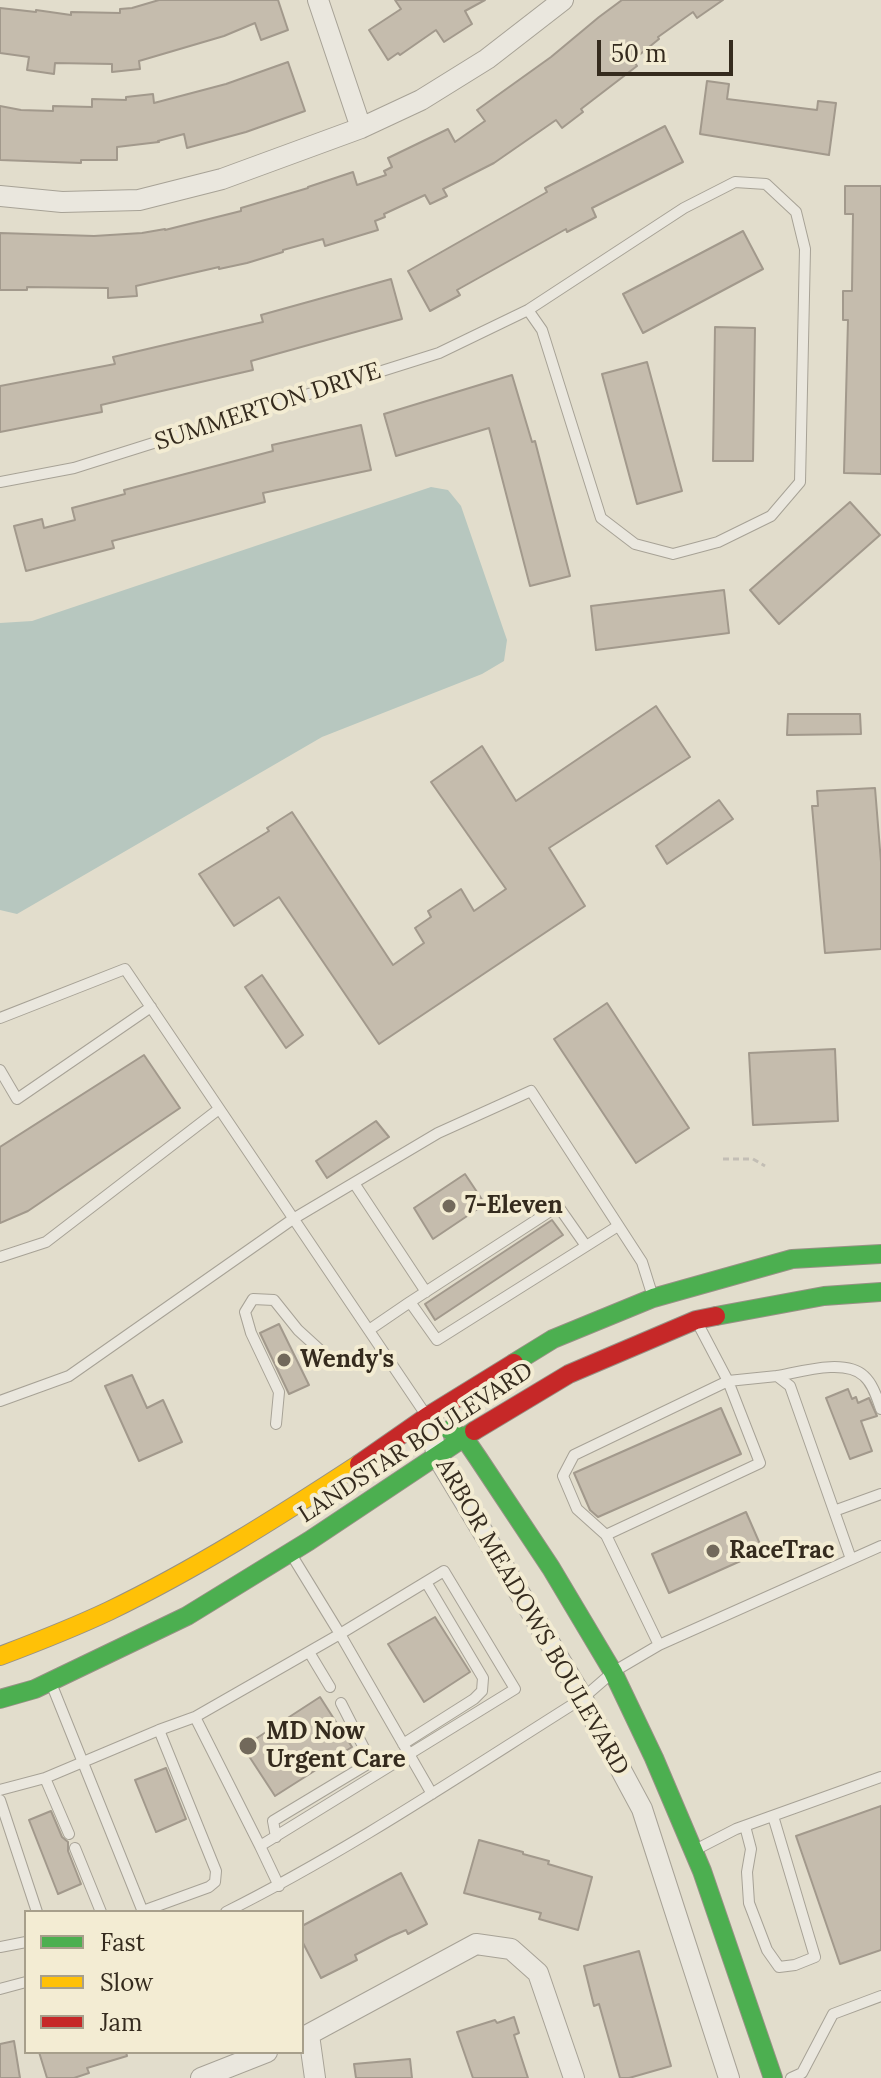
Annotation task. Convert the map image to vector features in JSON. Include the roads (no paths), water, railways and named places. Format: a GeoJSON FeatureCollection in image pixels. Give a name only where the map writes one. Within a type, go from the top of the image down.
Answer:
{"type":"FeatureCollection","features":[{"type":"Feature","properties":{"kind":"main road","name":"LANDSTAR BOULEVARD"},"geometry":{"type":"LineString","coordinates":[[0,1656],[108,1612],[248,1536],[428,1416],[553,1339],[653,1298],[792,1259],[881,1254]]}},
{"type":"Feature","properties":{"kind":"main road","name":"LANDSTAR BOULEVARD"},"geometry":{"type":"LineString","coordinates":[[0,1699],[35,1689],[187,1616],[480,1427],[569,1374],[696,1320],[824,1296],[881,1292]]}},
{"type":"Feature","properties":{"kind":"main road","name":"ARBOR MEADOWS BOULEVARD"},"geometry":{"type":"LineString","coordinates":[[428,1416],[465,1439],[551,1568],[613,1672],[694,1851],[773,2078]]}},
{"type":"Feature","properties":{"kind":"street"},"geometry":{"type":"LineString","coordinates":[[318,0],[361,128]]}},
{"type":"Feature","properties":{"kind":"street"},"geometry":{"type":"LineString","coordinates":[[0,196],[62,202],[139,200],[222,179],[361,128],[421,100],[487,59],[563,0]]}},
{"type":"Feature","properties":{"kind":"street","name":"ARBOR MEADOWS BOULEVARD"},"geometry":{"type":"LineString","coordinates":[[428,1416],[437,1456],[583,1698],[642,1809],[729,2078]]}},
{"type":"Feature","properties":{"kind":"street"},"geometry":{"type":"LineString","coordinates":[[315,2078],[306,2036],[476,1944],[511,1949],[538,1973],[574,2078]]}},
{"type":"Feature","properties":{"kind":"street"},"geometry":{"type":"LineString","coordinates":[[201,2078],[262,2054]]}},
{"type":"Feature","properties":{"kind":"lane","name":"SUMMERTON DRIVE"},"geometry":{"type":"LineString","coordinates":[[0,482],[74,468],[439,353],[528,310],[684,208],[735,182],[766,184],[796,212],[805,249],[800,482],[771,516],[718,542],[673,554],[635,544],[601,518],[542,330],[528,310]]}},
{"type":"Feature","properties":{"kind":"lane"},"geometry":{"type":"LineString","coordinates":[[0,1018],[125,969],[428,1416]]}},
{"type":"Feature","properties":{"kind":"lane"},"geometry":{"type":"LineString","coordinates":[[0,1070],[17,1099],[151,1007]]}},
{"type":"Feature","properties":{"kind":"lane"},"geometry":{"type":"LineString","coordinates":[[0,1401],[69,1376],[293,1219],[438,1133],[531,1091],[642,1262],[653,1298]]}},
{"type":"Feature","properties":{"kind":"lane"},"geometry":{"type":"LineString","coordinates":[[0,1257],[46,1242],[219,1109]]}},
{"type":"Feature","properties":{"kind":"lane"},"geometry":{"type":"LineString","coordinates":[[354,1183],[426,1292]]}},
{"type":"Feature","properties":{"kind":"lane"},"geometry":{"type":"LineString","coordinates":[[369,1330],[558,1206],[586,1246]]}},
{"type":"Feature","properties":{"kind":"lane"},"geometry":{"type":"LineString","coordinates":[[410,1302],[437,1340],[618,1226]]}},
{"type":"Feature","properties":{"kind":"lane"},"geometry":{"type":"LineString","coordinates":[[276,1424],[279,1392],[251,1333],[245,1312],[253,1299],[274,1300],[298,1330],[321,1351]]}},
{"type":"Feature","properties":{"kind":"lane"},"geometry":{"type":"LineString","coordinates":[[606,1535],[760,1463],[728,1381],[696,1320]]}},
{"type":"Feature","properties":{"kind":"lane"},"geometry":{"type":"LineString","coordinates":[[659,1645],[606,1535],[577,1509],[563,1476],[574,1455],[728,1381],[777,1376],[826,1366],[863,1374],[875,1391],[881,1409]]}},
{"type":"Feature","properties":{"kind":"lane"},"geometry":{"type":"LineString","coordinates":[[777,1376],[790,1386],[851,1559]]}},
{"type":"Feature","properties":{"kind":"lane"},"geometry":{"type":"LineString","coordinates":[[834,1511],[881,1494]]}},
{"type":"Feature","properties":{"kind":"lane"},"geometry":{"type":"LineString","coordinates":[[230,1910],[339,1852],[583,1698],[613,1672],[659,1645],[881,1546]]}},
{"type":"Feature","properties":{"kind":"lane"},"geometry":{"type":"LineString","coordinates":[[290,1552],[432,1794]]}},
{"type":"Feature","properties":{"kind":"lane"},"geometry":{"type":"LineString","coordinates":[[0,1790],[45,1778],[195,1717],[444,1571],[515,1689],[260,1846]]}},
{"type":"Feature","properties":{"kind":"lane"},"geometry":{"type":"LineString","coordinates":[[403,1744],[482,1691],[483,1678],[426,1582]]}},
{"type":"Feature","properties":{"kind":"lane"},"geometry":{"type":"LineString","coordinates":[[309,1652],[330,1687]]}},
{"type":"Feature","properties":{"kind":"lane"},"geometry":{"type":"LineString","coordinates":[[51,1681],[142,1910]]}},
{"type":"Feature","properties":{"kind":"lane"},"geometry":{"type":"LineString","coordinates":[[276,1837],[273,1821],[366,1765],[366,1752],[341,1703]]}},
{"type":"Feature","properties":{"kind":"lane"},"geometry":{"type":"LineString","coordinates":[[195,1717],[279,1886]]}},
{"type":"Feature","properties":{"kind":"lane"},"geometry":{"type":"LineString","coordinates":[[148,1910],[209,1887],[216,1878],[216,1871],[159,1730]]}},
{"type":"Feature","properties":{"kind":"lane"},"geometry":{"type":"LineString","coordinates":[[694,1851],[745,1826],[881,1777]]}},
{"type":"Feature","properties":{"kind":"lane"},"geometry":{"type":"LineString","coordinates":[[45,1778],[69,1834]]}},
{"type":"Feature","properties":{"kind":"lane"},"geometry":{"type":"LineString","coordinates":[[0,1800],[36,1910]]}},
{"type":"Feature","properties":{"kind":"lane"},"geometry":{"type":"LineString","coordinates":[[745,1826],[751,1849],[747,1872],[749,1903],[767,1950],[779,1967],[795,1965],[815,1957],[773,1816]]}},
{"type":"Feature","properties":{"kind":"lane"},"geometry":{"type":"LineString","coordinates":[[75,1848],[100,1910]]}},
{"type":"Feature","properties":{"kind":"lane"},"geometry":{"type":"LineString","coordinates":[[0,1947],[24,1942]]}},
{"type":"Feature","properties":{"kind":"lane"},"geometry":{"type":"LineString","coordinates":[[0,1989],[24,1983]]}},
{"type":"Feature","properties":{"kind":"lane"},"geometry":{"type":"LineString","coordinates":[[791,2078],[802,2073],[833,2014],[881,1996]]}},
{"type":"Feature","properties":{"kind":"place","name":"7-Eleven"},"geometry":{"type":"Point","coordinates":[449,1206]}},
{"type":"Feature","properties":{"kind":"place","name":"Wendy's"},"geometry":{"type":"Point","coordinates":[284,1360]}},
{"type":"Feature","properties":{"kind":"place","name":"RaceTrac"},"geometry":{"type":"Point","coordinates":[713,1551]}},
{"type":"Feature","properties":{"kind":"place","name":"MD Now Urgent Care"},"geometry":{"type":"Point","coordinates":[248,1746]}}]}
